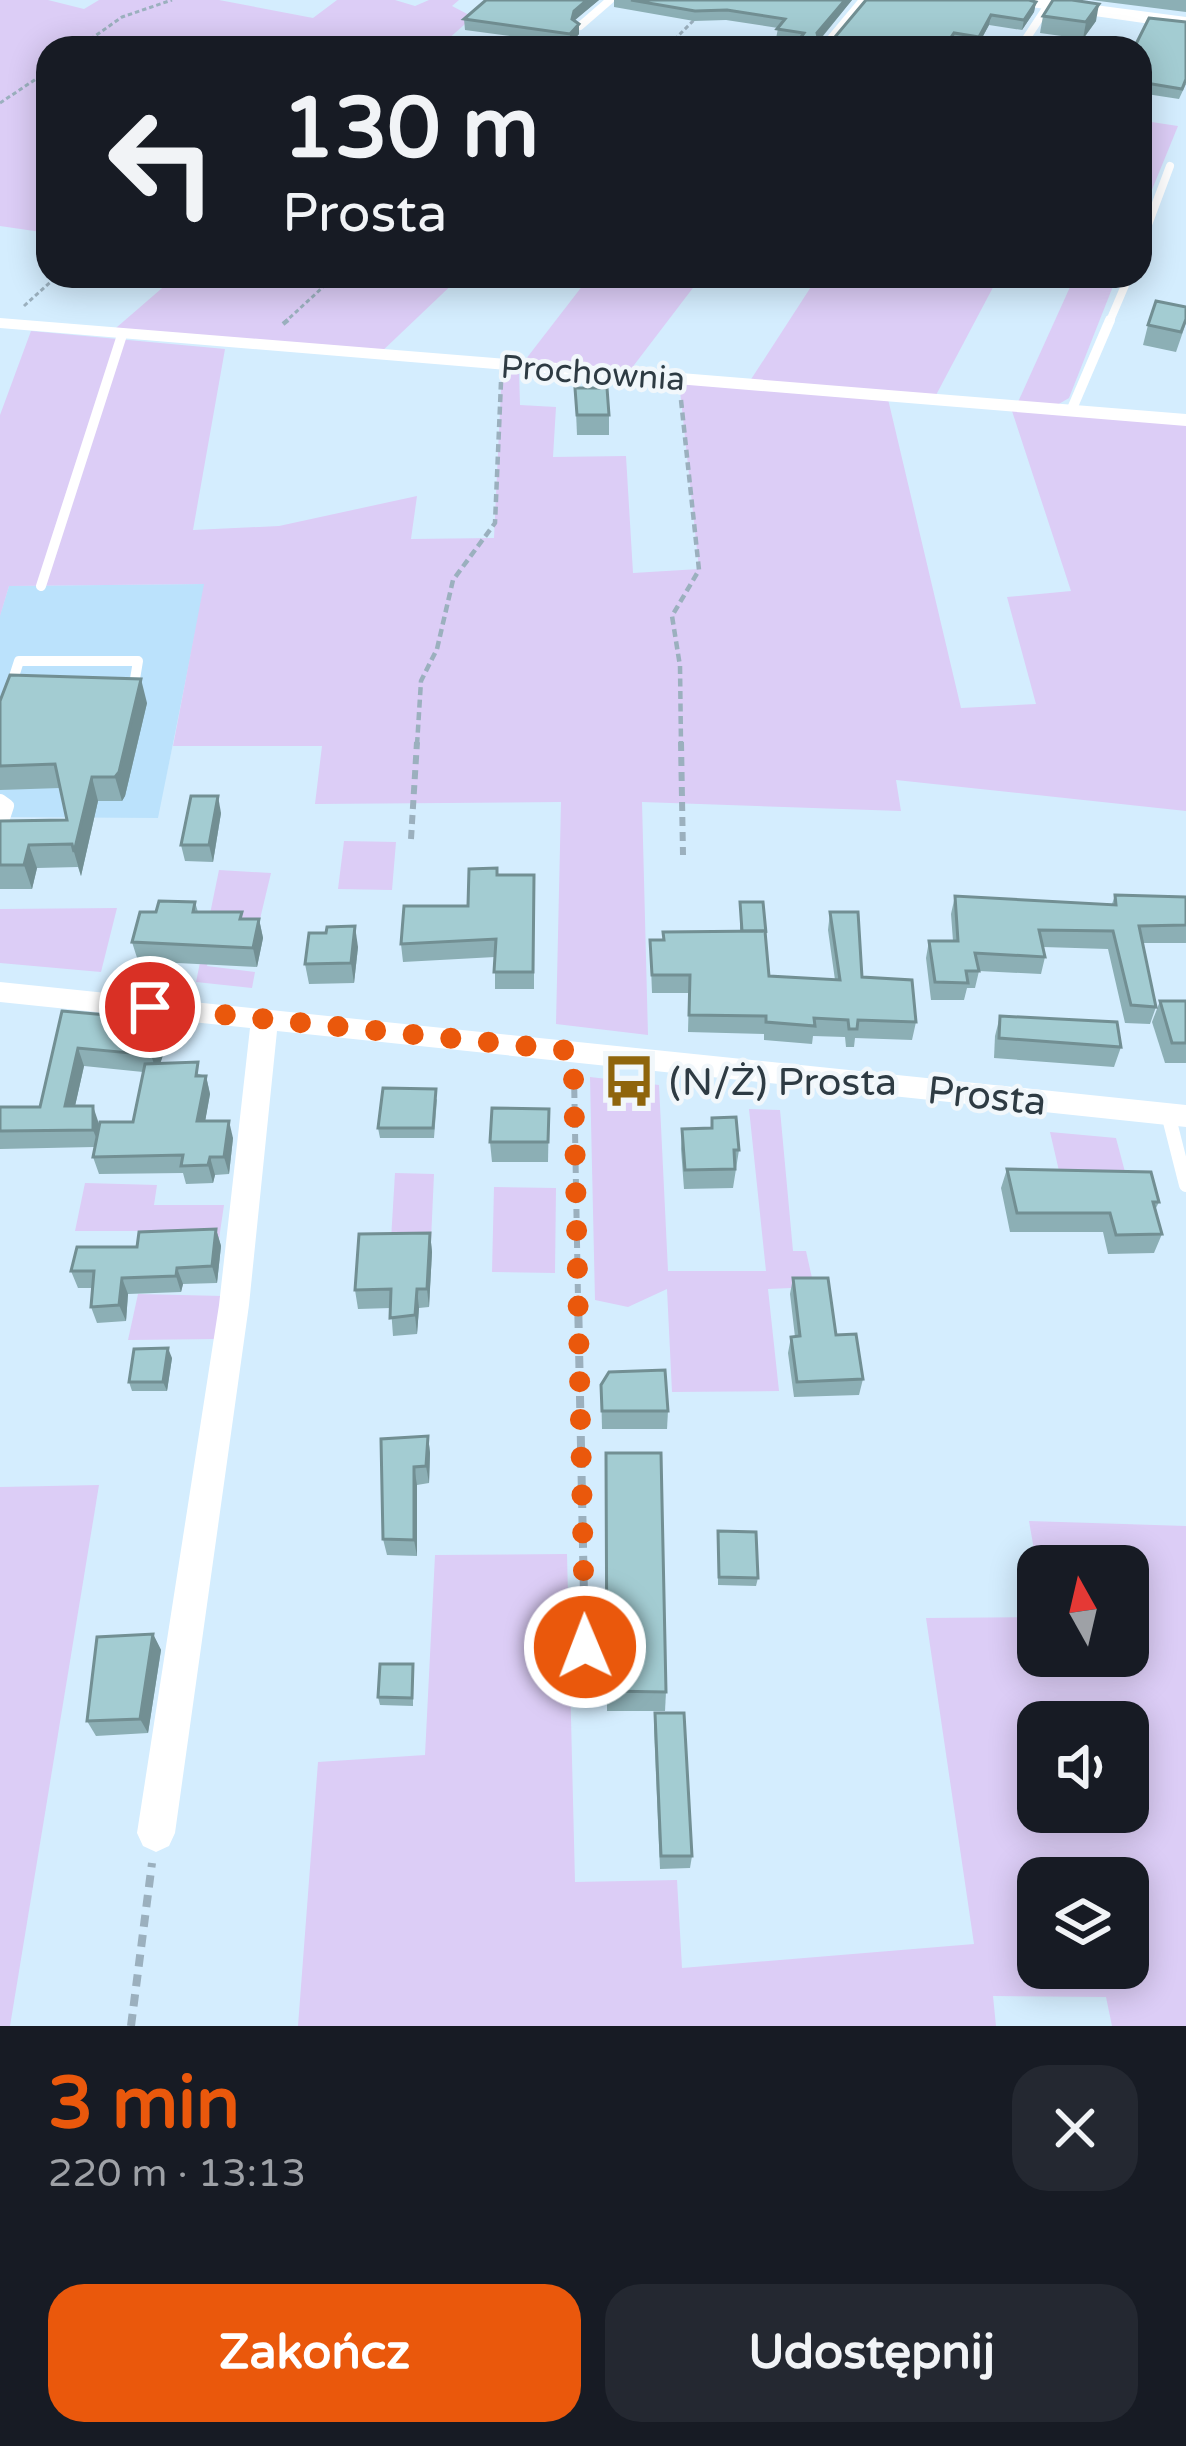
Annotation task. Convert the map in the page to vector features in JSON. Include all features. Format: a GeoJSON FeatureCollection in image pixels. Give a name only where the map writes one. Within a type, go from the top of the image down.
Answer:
{"type":"FeatureCollection","features":[{"type":"Feature","properties":{"kind":"street"},"geometry":{"type":"LineString","coordinates":[[1017,0],[1186,23]]}},
{"type":"Feature","properties":{"kind":"street","name":"Prochownia"},"geometry":{"type":"LineString","coordinates":[[1,324],[1186,420]]}},
{"type":"Feature","properties":{"kind":"street","name":"Prosta"},"geometry":{"type":"LineString","coordinates":[[0,992],[1177,1115]]}},
{"type":"Feature","properties":{"kind":"street"},"geometry":{"type":"LineString","coordinates":[[156,1833],[234,1306],[265,1019]]}},
{"type":"Feature","properties":{"kind":"lane"},"geometry":{"type":"LineString","coordinates":[[580,26],[610,0]]}},
{"type":"Feature","properties":{"kind":"lane"},"geometry":{"type":"LineString","coordinates":[[834,36],[863,0]]}},
{"type":"Feature","properties":{"kind":"lane"},"geometry":{"type":"LineString","coordinates":[[1028,36],[1049,4]]}},
{"type":"Feature","properties":{"kind":"lane"},"geometry":{"type":"LineString","coordinates":[[1152,214],[1170,166]]}},
{"type":"Feature","properties":{"kind":"lane"},"geometry":{"type":"LineString","coordinates":[[1071,411],[1124,288]]}},
{"type":"Feature","properties":{"kind":"lane"},"geometry":{"type":"LineString","coordinates":[[41,586],[122,335]]}},
{"type":"Feature","properties":{"kind":"lane"},"geometry":{"type":"LineString","coordinates":[[0,720],[19,661],[138,661],[134,685],[114,685]]}},
{"type":"Feature","properties":{"kind":"lane"},"geometry":{"type":"LineString","coordinates":[[11,686],[32,686]]}},
{"type":"Feature","properties":{"kind":"lane"},"geometry":{"type":"LineString","coordinates":[[0,801],[7,806],[0,827]]}},
{"type":"Feature","properties":{"kind":"lane"},"geometry":{"type":"LineString","coordinates":[[1177,1115],[1186,1185]]}},
{"type":"Feature","properties":{"kind":"path"},"geometry":{"type":"LineString","coordinates":[[90,36],[142,6],[172,0]]}},
{"type":"Feature","properties":{"kind":"path"},"geometry":{"type":"LineString","coordinates":[[678,36],[701,12]]}},
{"type":"Feature","properties":{"kind":"path"},"geometry":{"type":"LineString","coordinates":[[0,103],[36,78]]}},
{"type":"Feature","properties":{"kind":"path"},"geometry":{"type":"LineString","coordinates":[[1,324],[43,288]]}},
{"type":"Feature","properties":{"kind":"path"},"geometry":{"type":"LineString","coordinates":[[259,346],[322,288]]}},
{"type":"Feature","properties":{"kind":"path"},"geometry":{"type":"LineString","coordinates":[[411,838],[421,681],[437,649],[453,580],[496,523],[502,366]]}},
{"type":"Feature","properties":{"kind":"path"},"geometry":{"type":"LineString","coordinates":[[680,377],[699,570],[672,616],[680,666],[683,855]]}},
{"type":"Feature","properties":{"kind":"path"},"geometry":{"type":"LineString","coordinates":[[573,1051],[585,1647]]}},
{"type":"Feature","properties":{"kind":"path"},"geometry":{"type":"LineString","coordinates":[[130,2026],[156,1833]]}},
{"type":"Feature","properties":{"kind":"shaded area"},"geometry":{"type":"Polygon","coordinates":[[[0,0],[48,0],[84,9],[99,0],[219,0],[313,18],[337,0],[395,0],[415,6],[429,0],[459,0],[452,6],[473,17],[452,36],[36,36],[36,231],[0,226],[0,0]]]}},
{"type":"Feature","properties":{"kind":"shaded area"},"geometry":{"type":"Polygon","coordinates":[[[1152,122],[1178,126],[1152,190],[1152,122]]]}},
{"type":"Feature","properties":{"kind":"shaded area"},"geometry":{"type":"Polygon","coordinates":[[[162,288],[448,288],[377,356],[109,334],[162,288]]]}},
{"type":"Feature","properties":{"kind":"shaded area"},"geometry":{"type":"Polygon","coordinates":[[[581,288],[693,288],[628,373],[519,368],[581,288]]]}},
{"type":"Feature","properties":{"kind":"shaded area"},"geometry":{"type":"Polygon","coordinates":[[[810,288],[993,288],[935,397],[748,384],[810,288]]]}},
{"type":"Feature","properties":{"kind":"shaded area"},"geometry":{"type":"Polygon","coordinates":[[[1070,288],[1112,288],[1069,398],[1057,405],[1018,402],[1070,288]]]}},
{"type":"Feature","properties":{"kind":"shaded area"},"geometry":{"type":"Polygon","coordinates":[[[31,331],[225,349],[193,530],[279,526],[417,496],[411,539],[494,538],[502,368],[519,370],[520,405],[556,407],[553,457],[626,456],[633,573],[699,569],[679,381],[888,399],[961,708],[1036,704],[1007,597],[1071,591],[1011,408],[1186,424],[1186,811],[896,780],[901,811],[642,802],[648,1035],[556,1024],[561,802],[315,804],[322,746],[173,746],[204,584],[9,586],[0,616],[0,415],[31,331]]]}},
{"type":"Feature","properties":{"kind":"shaded area"},"geometry":{"type":"Polygon","coordinates":[[[205,584],[158,818],[0,817],[0,615],[9,586],[205,584]]]}},
{"type":"Feature","properties":{"kind":"shaded area"},"geometry":{"type":"Polygon","coordinates":[[[344,841],[396,842],[392,890],[338,889],[344,841]]]}},
{"type":"Feature","properties":{"kind":"shaded area"},"geometry":{"type":"Polygon","coordinates":[[[219,870],[271,873],[260,919],[217,920],[207,966],[255,972],[252,988],[196,982],[219,870]]]}},
{"type":"Feature","properties":{"kind":"shaded area"},"geometry":{"type":"Polygon","coordinates":[[[117,908],[101,972],[0,963],[0,909],[117,908]]]}},
{"type":"Feature","properties":{"kind":"shaded area"},"geometry":{"type":"Polygon","coordinates":[[[590,1077],[659,1085],[668,1271],[766,1271],[749,1109],[780,1110],[793,1251],[806,1251],[814,1287],[768,1289],[779,1391],[672,1392],[667,1289],[628,1307],[595,1300],[590,1077]]]}},
{"type":"Feature","properties":{"kind":"shaded area"},"geometry":{"type":"Polygon","coordinates":[[[1050,1132],[1116,1138],[1125,1172],[1059,1171],[1050,1132]]]}},
{"type":"Feature","properties":{"kind":"shaded area"},"geometry":{"type":"Polygon","coordinates":[[[395,1173],[434,1174],[431,1240],[391,1240],[395,1173]]]}},
{"type":"Feature","properties":{"kind":"shaded area"},"geometry":{"type":"Polygon","coordinates":[[[85,1183],[157,1185],[154,1205],[224,1205],[219,1239],[147,1231],[75,1231],[85,1183]]]}},
{"type":"Feature","properties":{"kind":"shaded area"},"geometry":{"type":"Polygon","coordinates":[[[494,1187],[556,1188],[555,1273],[492,1272],[494,1187]]]}},
{"type":"Feature","properties":{"kind":"shaded area"},"geometry":{"type":"Polygon","coordinates":[[[138,1294],[223,1296],[216,1339],[128,1340],[138,1294]]]}},
{"type":"Feature","properties":{"kind":"shaded area"},"geometry":{"type":"Polygon","coordinates":[[[99,1485],[10,2026],[0,2026],[0,1487],[99,1485]]]}},
{"type":"Feature","properties":{"kind":"shaded area"},"geometry":{"type":"Polygon","coordinates":[[[1029,1521],[1186,1526],[1186,2026],[1112,2026],[1106,1997],[993,1996],[996,2026],[298,2026],[318,1762],[425,1755],[435,1555],[567,1554],[575,1882],[677,1880],[682,1968],[974,1944],[926,1618],[1017,1617],[1017,1677],[1149,1677],[1149,1545],[1033,1545],[1029,1521]]]}},
{"type":"Feature","properties":{"kind":"building"},"geometry":{"type":"Polygon","coordinates":[[[486,0],[587,0],[574,11],[572,19],[579,24],[570,34],[464,19],[486,0]]]}},
{"type":"Feature","properties":{"kind":"building"},"geometry":{"type":"Polygon","coordinates":[[[631,0],[845,0],[818,36],[777,29],[785,19],[727,10],[695,11],[631,0]]]}},
{"type":"Feature","properties":{"kind":"building"},"geometry":{"type":"Polygon","coordinates":[[[866,0],[1036,2],[1024,20],[991,15],[980,36],[836,36],[866,0]]]}},
{"type":"Feature","properties":{"kind":"building"},"geometry":{"type":"Polygon","coordinates":[[[1053,0],[1099,4],[1086,22],[1043,16],[1053,0]]]}},
{"type":"Feature","properties":{"kind":"building"},"geometry":{"type":"Polygon","coordinates":[[[1149,18],[1186,22],[1182,89],[1152,84],[1152,36],[1140,36],[1149,18]]]}},
{"type":"Feature","properties":{"kind":"building"},"geometry":{"type":"Polygon","coordinates":[[[1156,301],[1186,307],[1181,332],[1148,325],[1156,301]]]}},
{"type":"Feature","properties":{"kind":"building"},"geometry":{"type":"Polygon","coordinates":[[[575,388],[607,388],[609,415],[577,415],[575,388]]]}},
{"type":"Feature","properties":{"kind":"building"},"geometry":{"type":"Polygon","coordinates":[[[10,675],[141,679],[119,772],[115,777],[92,777],[74,852],[72,844],[29,845],[24,865],[0,865],[0,821],[67,820],[55,764],[0,766],[0,701],[10,675]]]}},
{"type":"Feature","properties":{"kind":"building"},"geometry":{"type":"Polygon","coordinates":[[[191,796],[218,796],[209,845],[181,845],[191,796]]]}},
{"type":"Feature","properties":{"kind":"building"},"geometry":{"type":"Polygon","coordinates":[[[497,868],[497,875],[534,875],[533,972],[494,972],[496,939],[401,944],[404,906],[468,906],[469,869],[497,868]]]}},
{"type":"Feature","properties":{"kind":"building"},"geometry":{"type":"Polygon","coordinates":[[[1115,895],[1186,897],[1186,925],[1139,926],[1156,1007],[1131,1005],[1113,931],[1039,930],[1045,957],[975,953],[979,971],[966,971],[968,983],[935,982],[929,941],[958,941],[955,896],[1116,905],[1115,895]]]}},
{"type":"Feature","properties":{"kind":"building"},"geometry":{"type":"Polygon","coordinates":[[[159,901],[195,902],[193,912],[242,912],[240,919],[259,919],[253,948],[132,942],[140,912],[156,912],[159,901]]]}},
{"type":"Feature","properties":{"kind":"building"},"geometry":{"type":"Polygon","coordinates":[[[740,902],[763,902],[766,933],[742,931],[740,902]]]}},
{"type":"Feature","properties":{"kind":"building"},"geometry":{"type":"Polygon","coordinates":[[[830,912],[858,912],[862,977],[912,980],[916,1022],[858,1020],[857,1029],[849,1029],[848,1020],[814,1018],[815,1026],[766,1022],[766,1016],[689,1015],[690,975],[652,975],[650,940],[664,940],[663,932],[765,931],[769,976],[840,980],[830,912]]]}},
{"type":"Feature","properties":{"kind":"building"},"geometry":{"type":"Polygon","coordinates":[[[355,926],[351,963],[305,964],[309,933],[355,926]]]}},
{"type":"Feature","properties":{"kind":"building"},"geometry":{"type":"Polygon","coordinates":[[[1160,1001],[1186,1001],[1186,1043],[1172,1043],[1160,1001]]]}},
{"type":"Feature","properties":{"kind":"building"},"geometry":{"type":"Polygon","coordinates":[[[62,1011],[163,1020],[151,1055],[78,1048],[65,1106],[93,1106],[93,1130],[0,1131],[0,1107],[40,1107],[62,1011]]]}},
{"type":"Feature","properties":{"kind":"building"},"geometry":{"type":"Polygon","coordinates":[[[1000,1016],[1117,1022],[1121,1047],[999,1038],[1000,1016]]]}},
{"type":"Feature","properties":{"kind":"building"},"geometry":{"type":"Polygon","coordinates":[[[198,1062],[196,1076],[206,1076],[197,1121],[229,1121],[224,1157],[210,1157],[208,1165],[181,1166],[183,1155],[93,1157],[100,1122],[133,1122],[145,1064],[198,1062]]]}},
{"type":"Feature","properties":{"kind":"building"},"geometry":{"type":"Polygon","coordinates":[[[383,1088],[436,1089],[433,1128],[378,1128],[383,1088]]]}},
{"type":"Feature","properties":{"kind":"building"},"geometry":{"type":"Polygon","coordinates":[[[492,1108],[549,1109],[548,1142],[490,1142],[492,1108]]]}},
{"type":"Feature","properties":{"kind":"building"},"geometry":{"type":"Polygon","coordinates":[[[736,1117],[739,1150],[734,1150],[735,1169],[685,1170],[682,1129],[712,1128],[712,1118],[736,1117]]]}},
{"type":"Feature","properties":{"kind":"building"},"geometry":{"type":"Polygon","coordinates":[[[1007,1169],[1151,1172],[1162,1234],[1116,1235],[1110,1213],[1017,1213],[1007,1169]]]}},
{"type":"Feature","properties":{"kind":"building"},"geometry":{"type":"Polygon","coordinates":[[[216,1229],[212,1266],[177,1268],[176,1276],[122,1278],[119,1305],[91,1307],[94,1271],[71,1271],[77,1247],[137,1247],[139,1232],[216,1229]]]}},
{"type":"Feature","properties":{"kind":"building"},"geometry":{"type":"Polygon","coordinates":[[[430,1233],[427,1289],[417,1289],[415,1315],[390,1318],[391,1289],[355,1290],[359,1234],[430,1233]]]}},
{"type":"Feature","properties":{"kind":"building"},"geometry":{"type":"Polygon","coordinates":[[[793,1278],[828,1278],[836,1335],[856,1334],[863,1379],[797,1382],[791,1337],[800,1336],[793,1278]]]}},
{"type":"Feature","properties":{"kind":"building"},"geometry":{"type":"Polygon","coordinates":[[[168,1348],[163,1382],[129,1382],[134,1349],[168,1348]]]}},
{"type":"Feature","properties":{"kind":"building"},"geometry":{"type":"Polygon","coordinates":[[[665,1370],[668,1411],[602,1411],[601,1385],[609,1372],[665,1370]]]}},
{"type":"Feature","properties":{"kind":"building"},"geometry":{"type":"Polygon","coordinates":[[[428,1436],[426,1466],[414,1467],[414,1540],[383,1539],[381,1439],[428,1436]]]}},
{"type":"Feature","properties":{"kind":"building"},"geometry":{"type":"Polygon","coordinates":[[[606,1453],[661,1453],[666,1692],[607,1691],[606,1453]]]}},
{"type":"Feature","properties":{"kind":"building"},"geometry":{"type":"Polygon","coordinates":[[[718,1531],[756,1532],[758,1578],[719,1577],[718,1531]]]}},
{"type":"Feature","properties":{"kind":"building"},"geometry":{"type":"Polygon","coordinates":[[[153,1634],[140,1719],[87,1721],[97,1637],[153,1634]]]}},
{"type":"Feature","properties":{"kind":"building"},"geometry":{"type":"Polygon","coordinates":[[[380,1664],[413,1664],[412,1698],[378,1697],[380,1664]]]}},
{"type":"Feature","properties":{"kind":"building"},"geometry":{"type":"Polygon","coordinates":[[[655,1713],[684,1713],[692,1856],[661,1856],[655,1713]]]}},
{"type":"Feature","properties":{"kind":"place","name":"(N/Ż) Prosta"},"geometry":{"type":"Point","coordinates":[629,1081]}},
{"type":"Feature","properties":{"kind":"route"},"geometry":{"type":"LineString","coordinates":[[150,1007],[573,1051],[585,1647]]}}]}
